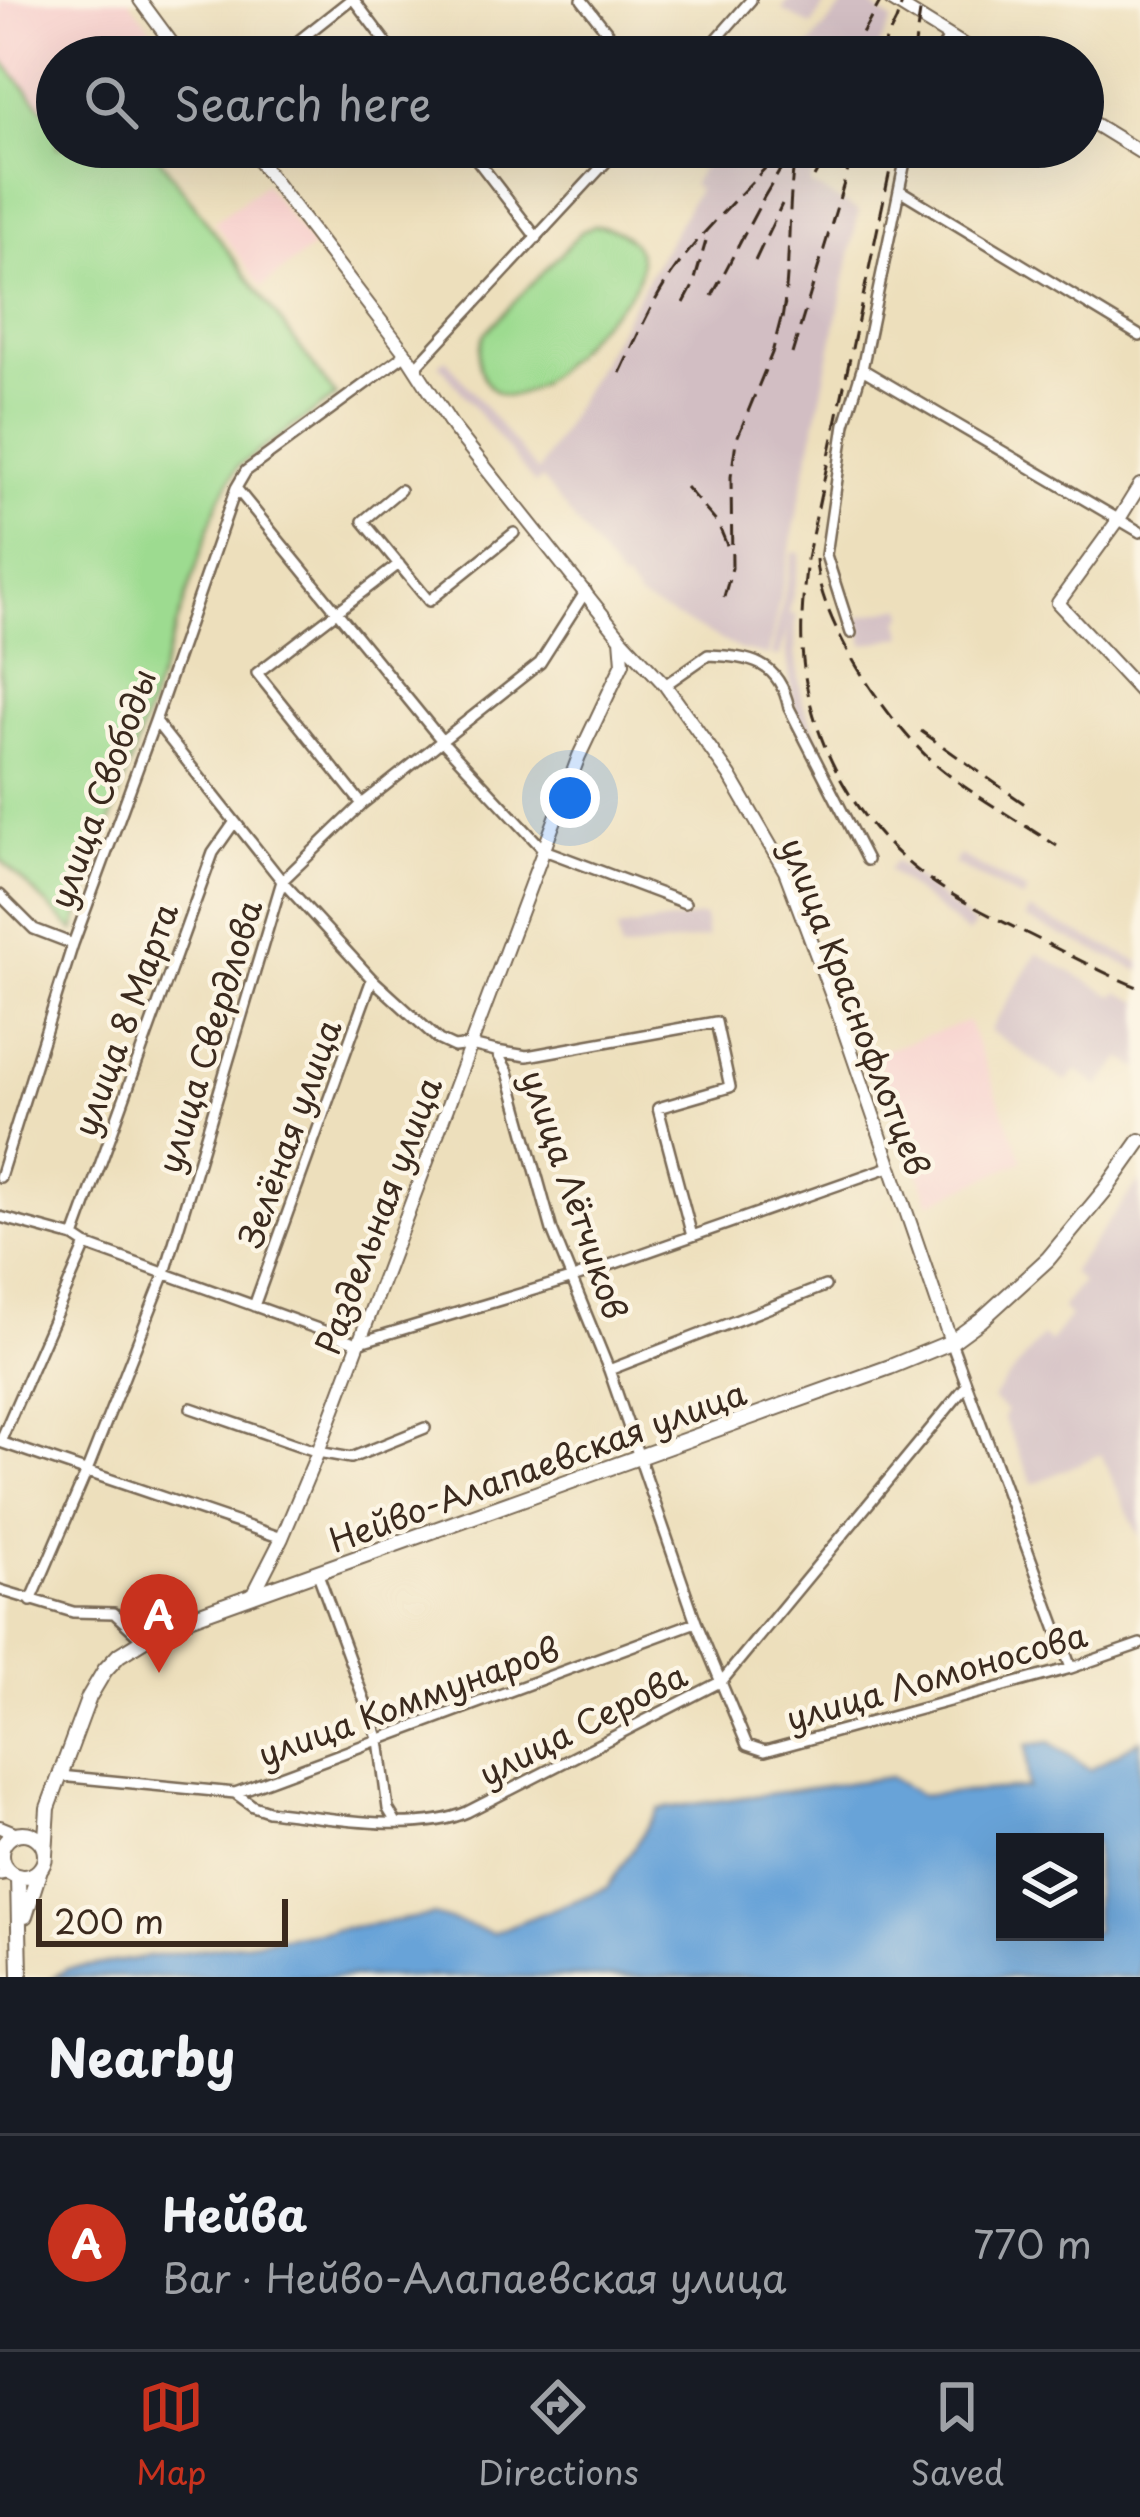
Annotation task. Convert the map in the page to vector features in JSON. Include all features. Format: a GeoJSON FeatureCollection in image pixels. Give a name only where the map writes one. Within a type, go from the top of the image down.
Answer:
{"type":"FeatureCollection","features":[{"type":"Feature","properties":{"kind":"main road"},"geometry":{"type":"LineString","coordinates":[[951,1342],[1048,1259],[1140,1142]]}},
{"type":"Feature","properties":{"kind":"main road","name":"Нейво-Алапаевская улица"},"geometry":{"type":"LineString","coordinates":[[48,1808],[88,1696],[118,1654],[164,1627],[951,1342]]}},
{"type":"Feature","properties":{"kind":"main road"},"geometry":{"type":"LineString","coordinates":[[21,1927],[5,1866],[6,1841],[48,1808]]}},
{"type":"Feature","properties":{"kind":"main road"},"geometry":{"type":"LineString","coordinates":[[20,1977],[21,1927],[43,1861],[48,1808]]}},
{"type":"Feature","properties":{"kind":"main road"},"geometry":{"type":"LineString","coordinates":[[20,1833],[39,1840],[43,1861]]}},
{"type":"Feature","properties":{"kind":"main road"},"geometry":{"type":"LineString","coordinates":[[5,1866],[30,1876],[43,1861]]}},
{"type":"Feature","properties":{"kind":"street"},"geometry":{"type":"LineString","coordinates":[[140,0],[167,36]]}},
{"type":"Feature","properties":{"kind":"street"},"geometry":{"type":"LineString","coordinates":[[305,36],[352,0],[381,36]]}},
{"type":"Feature","properties":{"kind":"street"},"geometry":{"type":"LineString","coordinates":[[582,0],[610,36]]}},
{"type":"Feature","properties":{"kind":"street"},"geometry":{"type":"LineString","coordinates":[[719,36],[751,0]]}},
{"type":"Feature","properties":{"kind":"street"},"geometry":{"type":"LineString","coordinates":[[891,0],[948,36]]}},
{"type":"Feature","properties":{"kind":"street"},"geometry":{"type":"LineString","coordinates":[[1104,130],[1140,152]]}},
{"type":"Feature","properties":{"kind":"street","name":"улица Краснофлотцев"},"geometry":{"type":"LineString","coordinates":[[264,168],[406,354],[453,427],[621,638],[665,685],[730,776],[785,871],[966,1386],[1071,1667]]}},
{"type":"Feature","properties":{"kind":"street"},"geometry":{"type":"LineString","coordinates":[[482,168],[537,238]]}},
{"type":"Feature","properties":{"kind":"street"},"geometry":{"type":"LineString","coordinates":[[416,368],[601,168]]}},
{"type":"Feature","properties":{"kind":"street"},"geometry":{"type":"LineString","coordinates":[[851,633],[826,555],[845,424],[862,369],[905,168]]}},
{"type":"Feature","properties":{"kind":"street"},"geometry":{"type":"LineString","coordinates":[[901,191],[1140,336]]}},
{"type":"Feature","properties":{"kind":"street"},"geometry":{"type":"LineString","coordinates":[[406,354],[246,470],[236,488],[442,742],[544,850],[685,903]]}},
{"type":"Feature","properties":{"kind":"street"},"geometry":{"type":"LineString","coordinates":[[862,369],[1140,532]]}},
{"type":"Feature","properties":{"kind":"street"},"geometry":{"type":"LineString","coordinates":[[1140,485],[1058,603],[1140,691]]}},
{"type":"Feature","properties":{"kind":"street","name":"улица Свободы"},"geometry":{"type":"LineString","coordinates":[[0,1177],[73,944],[236,488]]}},
{"type":"Feature","properties":{"kind":"street"},"geometry":{"type":"LineString","coordinates":[[400,490],[363,521],[429,601],[514,533]]}},
{"type":"Feature","properties":{"kind":"street"},"geometry":{"type":"LineString","coordinates":[[362,804],[256,673],[399,564]]}},
{"type":"Feature","properties":{"kind":"street","name":"улица Свердлова"},"geometry":{"type":"LineString","coordinates":[[31,1601],[165,1273],[282,881],[362,804],[540,663],[586,591]]}},
{"type":"Feature","properties":{"kind":"street","name":"Раздельная улица"},"geometry":{"type":"LineString","coordinates":[[253,1595],[318,1452],[579,755],[622,663],[621,638]]}},
{"type":"Feature","properties":{"kind":"street"},"geometry":{"type":"LineString","coordinates":[[665,685],[708,655],[751,658],[769,670],[784,684],[789,708],[867,860]]}},
{"type":"Feature","properties":{"kind":"street","name":"улица Лётчиков"},"geometry":{"type":"LineString","coordinates":[[155,721],[282,881],[372,979],[439,1040],[454,1047],[471,1045],[496,1051],[516,1094],[570,1279],[609,1370],[696,1622],[747,1745]]}},
{"type":"Feature","properties":{"kind":"street","name":"улица 8 Марта"},"geometry":{"type":"LineString","coordinates":[[74,1237],[213,854],[234,823]]}},
{"type":"Feature","properties":{"kind":"street"},"geometry":{"type":"LineString","coordinates":[[0,895],[34,929],[73,944]]}},
{"type":"Feature","properties":{"kind":"street","name":"Зелёная улица"},"geometry":{"type":"LineString","coordinates":[[254,1306],[372,979]]}},
{"type":"Feature","properties":{"kind":"street"},"geometry":{"type":"LineString","coordinates":[[496,1051],[527,1056],[716,1022],[730,1087],[658,1108],[692,1235]]}},
{"type":"Feature","properties":{"kind":"street"},"geometry":{"type":"LineString","coordinates":[[0,1217],[74,1237],[357,1343],[570,1279],[889,1167]]}},
{"type":"Feature","properties":{"kind":"street"},"geometry":{"type":"LineString","coordinates":[[86,1245],[0,1442],[282,1538]]}},
{"type":"Feature","properties":{"kind":"street"},"geometry":{"type":"LineString","coordinates":[[609,1370],[825,1286]]}},
{"type":"Feature","properties":{"kind":"street","name":"улица Серова"},"geometry":{"type":"LineString","coordinates":[[235,1793],[268,1811],[423,1824],[457,1817],[722,1681],[966,1386]]}},
{"type":"Feature","properties":{"kind":"street"},"geometry":{"type":"LineString","coordinates":[[191,1408],[318,1452],[351,1458],[425,1428]]}},
{"type":"Feature","properties":{"kind":"street"},"geometry":{"type":"LineString","coordinates":[[318,1574],[379,1740],[388,1809],[396,1822]]}},
{"type":"Feature","properties":{"kind":"street"},"geometry":{"type":"LineString","coordinates":[[0,1590],[74,1612],[114,1613],[142,1639]]}},
{"type":"Feature","properties":{"kind":"street","name":"улица Коммунаров"},"geometry":{"type":"LineString","coordinates":[[60,1777],[235,1793],[696,1622]]}},
{"type":"Feature","properties":{"kind":"street","name":"улица Ломоносова"},"geometry":{"type":"LineString","coordinates":[[747,1745],[765,1751],[1140,1644]]}},
{"type":"Feature","properties":{"kind":"street"},"geometry":{"type":"LineString","coordinates":[[0,1827],[20,1833]]}},
{"type":"Feature","properties":{"kind":"shaded area"},"geometry":{"type":"Polygon","coordinates":[[[0,0],[129,0],[157,36],[36,36],[36,100],[0,58],[6,48],[0,36],[0,0]]]}},
{"type":"Feature","properties":{"kind":"shaded area"},"geometry":{"type":"Polygon","coordinates":[[[787,0],[827,0],[812,26],[782,10],[787,0]]]}},
{"type":"Feature","properties":{"kind":"shaded area"},"geometry":{"type":"Polygon","coordinates":[[[848,0],[864,0],[892,21],[884,36],[818,36],[848,0]]]}},
{"type":"Feature","properties":{"kind":"shaded area"},"geometry":{"type":"Polygon","coordinates":[[[702,168],[817,168],[809,184],[859,211],[768,656],[739,649],[639,599],[542,479],[535,484],[439,364],[446,359],[538,472],[698,189],[692,185],[702,168]]]}},
{"type":"Feature","properties":{"kind":"shaded area"},"geometry":{"type":"Polygon","coordinates":[[[265,184],[312,248],[262,287],[214,222],[265,184]]]}},
{"type":"Feature","properties":{"kind":"shaded area"},"geometry":{"type":"Polygon","coordinates":[[[793,552],[801,553],[789,614],[796,615],[795,653],[803,703],[820,743],[811,748],[794,708],[786,649],[789,620],[780,657],[771,656],[793,552]]]}},
{"type":"Feature","properties":{"kind":"shaded area"},"geometry":{"type":"Polygon","coordinates":[[[904,607],[905,617],[900,619],[904,636],[864,645],[859,616],[904,607]]]}},
{"type":"Feature","properties":{"kind":"shaded area"},"geometry":{"type":"Polygon","coordinates":[[[959,855],[1027,891],[1023,900],[954,864],[959,855]]]}},
{"type":"Feature","properties":{"kind":"shaded area"},"geometry":{"type":"Polygon","coordinates":[[[895,861],[975,926],[968,934],[888,870],[895,861]]]}},
{"type":"Feature","properties":{"kind":"shaded area"},"geometry":{"type":"Polygon","coordinates":[[[1029,910],[1140,962],[1140,971],[1025,919],[1029,910]]]}},
{"type":"Feature","properties":{"kind":"shaded area"},"geometry":{"type":"Polygon","coordinates":[[[704,916],[707,938],[621,951],[617,929],[704,916]]]}},
{"type":"Feature","properties":{"kind":"shaded area"},"geometry":{"type":"Polygon","coordinates":[[[1037,953],[1114,996],[1118,992],[1140,1002],[1140,1070],[1122,1058],[1099,1087],[1077,1070],[1066,1082],[990,1031],[1037,953]]]}},
{"type":"Feature","properties":{"kind":"shaded area"},"geometry":{"type":"Polygon","coordinates":[[[968,1021],[1023,1161],[930,1203],[875,1054],[968,1021]]]}},
{"type":"Feature","properties":{"kind":"shaded area"},"geometry":{"type":"Polygon","coordinates":[[[1140,1180],[1140,1539],[1101,1454],[1033,1484],[1003,1418],[1006,1411],[992,1399],[1042,1336],[1050,1342],[1070,1316],[1061,1308],[1082,1282],[1071,1272],[1140,1180]]]}},
{"type":"Feature","properties":{"kind":"green space"},"geometry":{"type":"Polygon","coordinates":[[[0,58],[36,100],[36,168],[167,168],[336,396],[238,466],[218,502],[74,931],[0,859],[0,58]]]}},
{"type":"Feature","properties":{"kind":"green space"},"geometry":{"type":"Polygon","coordinates":[[[594,226],[615,230],[632,242],[640,259],[633,288],[541,382],[510,396],[496,392],[480,367],[485,333],[582,231],[594,226]]]}},
{"type":"Feature","properties":{"kind":"water"},"geometry":{"type":"Polygon","coordinates":[[[1140,1740],[1140,1977],[54,1977],[67,1969],[434,1915],[492,1933],[607,1888],[659,1809],[890,1777],[920,1795],[1028,1788],[1027,1745],[1050,1742],[1090,1770],[1140,1740]]]}},
{"type":"Feature","properties":{"kind":"railway"},"geometry":{"type":"LineString","coordinates":[[861,36],[881,0]]}},
{"type":"Feature","properties":{"kind":"railway"},"geometry":{"type":"LineString","coordinates":[[888,36],[903,0]]}},
{"type":"Feature","properties":{"kind":"railway"},"geometry":{"type":"LineString","coordinates":[[916,36],[922,0]]}},
{"type":"Feature","properties":{"kind":"railway"},"geometry":{"type":"LineString","coordinates":[[620,373],[673,272],[765,168]]}},
{"type":"Feature","properties":{"kind":"railway"},"geometry":{"type":"LineString","coordinates":[[712,296],[781,168]]}},
{"type":"Feature","properties":{"kind":"railway"},"geometry":{"type":"LineString","coordinates":[[782,319],[793,168]]}},
{"type":"Feature","properties":{"kind":"railway"},"geometry":{"type":"LineString","coordinates":[[814,177],[819,168]]}},
{"type":"Feature","properties":{"kind":"railway"},"geometry":{"type":"LineString","coordinates":[[792,354],[849,168]]}},
{"type":"Feature","properties":{"kind":"railway"},"geometry":{"type":"LineString","coordinates":[[891,168],[807,559],[803,655],[817,725],[855,803],[913,867],[970,905],[1140,988]]}},
{"type":"Feature","properties":{"kind":"railway"},"geometry":{"type":"LineString","coordinates":[[755,261],[782,204]]}},
{"type":"Feature","properties":{"kind":"railway"},"geometry":{"type":"LineString","coordinates":[[684,303],[706,241]]}},
{"type":"Feature","properties":{"kind":"railway"},"geometry":{"type":"LineString","coordinates":[[724,597],[732,568],[731,477],[736,441],[772,353],[785,303]]}},
{"type":"Feature","properties":{"kind":"railway"},"geometry":{"type":"LineString","coordinates":[[686,487],[718,524],[729,550]]}},
{"type":"Feature","properties":{"kind":"railway"},"geometry":{"type":"LineString","coordinates":[[816,559],[829,613],[861,673],[901,729],[955,780],[1057,846]]}},
{"type":"Feature","properties":{"kind":"railway"},"geometry":{"type":"LineString","coordinates":[[921,731],[1029,807]]}},
{"type":"Feature","properties":{"kind":"place","name":"Нейва"},"geometry":{"type":"Point","coordinates":[159,1673]}}]}
